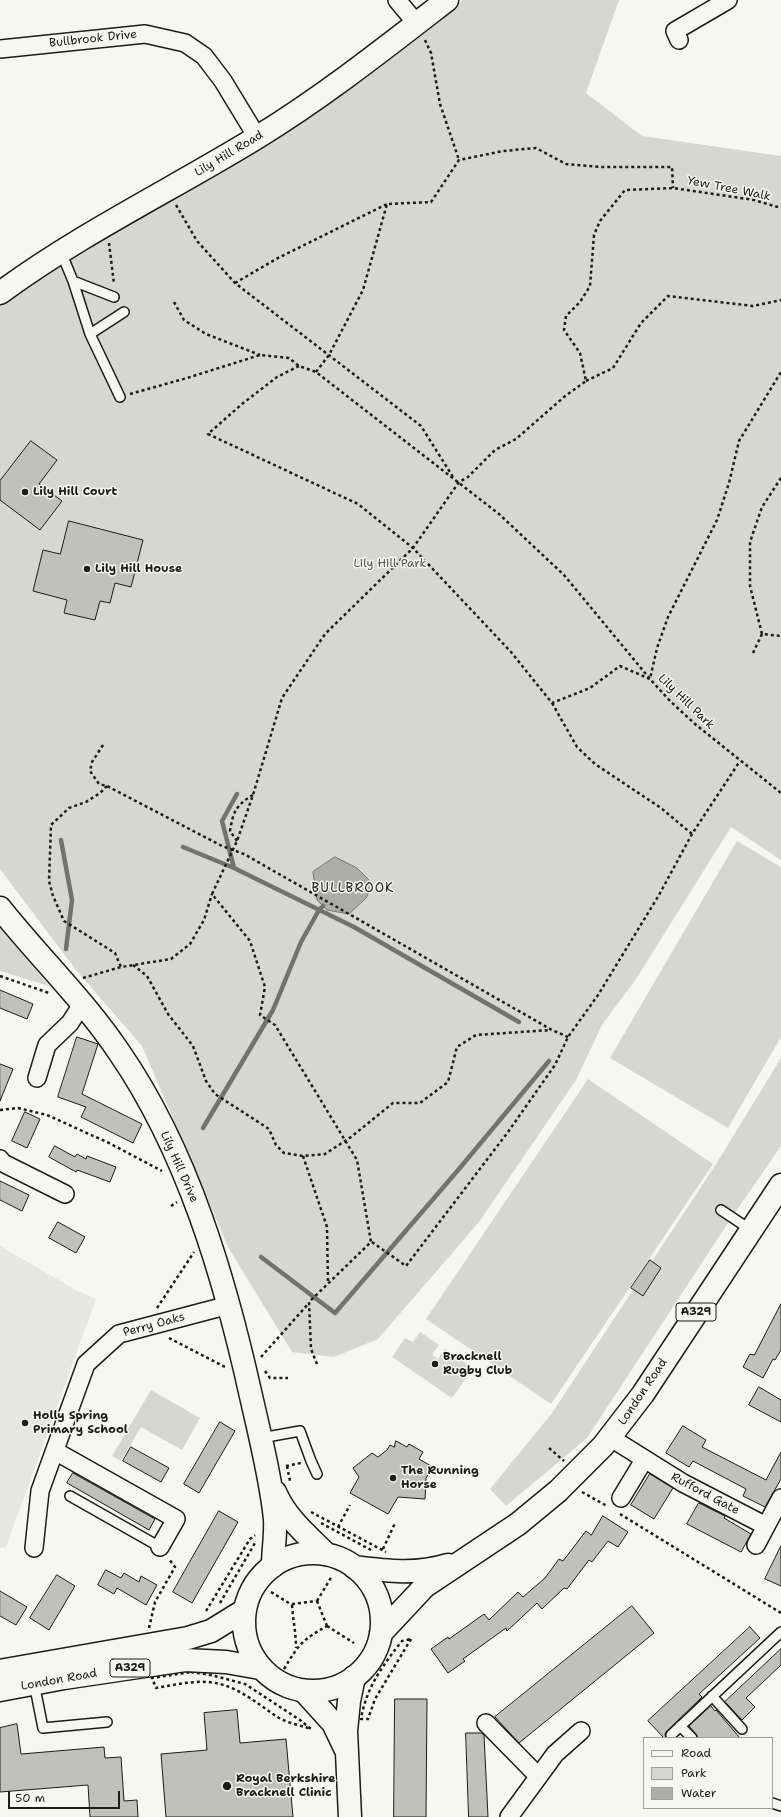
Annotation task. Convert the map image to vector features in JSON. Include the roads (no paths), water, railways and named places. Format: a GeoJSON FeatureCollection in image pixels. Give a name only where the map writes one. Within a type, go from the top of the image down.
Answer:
{"type":"FeatureCollection","features":[{"type":"Feature","properties":{"kind":"main road","name":"Lily Hill Road"},"geometry":{"type":"LineString","coordinates":[[0,293],[61,252],[257,137],[335,85],[448,0]]}},
{"type":"Feature","properties":{"kind":"main road","name":"Lily Hill Drive"},"geometry":{"type":"LineString","coordinates":[[0,908],[32,947],[85,1006],[119,1051],[136,1078],[176,1156],[197,1207],[229,1305],[260,1438],[275,1520],[273,1566]]}},
{"type":"Feature","properties":{"kind":"main road","name":"London Road"},"geometry":{"type":"LineString","coordinates":[[381,1633],[425,1586],[526,1518],[585,1465],[611,1438],[643,1394],[781,1185]]}},
{"type":"Feature","properties":{"kind":"main road","name":"Lily Hill Drive"},"geometry":{"type":"LineString","coordinates":[[266,1471],[285,1512],[296,1525],[326,1554]]}},
{"type":"Feature","properties":{"kind":"main road","name":"A329"},"geometry":{"type":"LineString","coordinates":[[301,1554],[326,1554],[340,1558],[354,1567],[370,1581],[378,1597],[381,1618],[381,1633],[365,1665],[354,1677],[340,1686],[324,1691],[296,1690],[282,1685],[270,1677],[260,1668],[251,1655],[246,1643],[244,1622],[245,1610],[247,1602],[256,1584],[273,1566],[283,1560],[301,1554]]}},
{"type":"Feature","properties":{"kind":"main road","name":"London Road"},"geometry":{"type":"LineString","coordinates":[[354,1567],[413,1572],[426,1571],[463,1560]]}},
{"type":"Feature","properties":{"kind":"main road","name":"London Road"},"geometry":{"type":"LineString","coordinates":[[0,1670],[188,1638],[211,1631],[245,1610]]}},
{"type":"Feature","properties":{"kind":"main road","name":"London Road"},"geometry":{"type":"LineString","coordinates":[[0,1690],[185,1660],[226,1662],[260,1668]]}},
{"type":"Feature","properties":{"kind":"main road"},"geometry":{"type":"LineString","coordinates":[[350,1817],[347,1717],[354,1677]]}},
{"type":"Feature","properties":{"kind":"main road"},"geometry":{"type":"LineString","coordinates":[[304,1691],[333,1723],[348,1755]]}},
{"type":"Feature","properties":{"kind":"street"},"geometry":{"type":"LineString","coordinates":[[397,0],[417,24]]}},
{"type":"Feature","properties":{"kind":"street"},"geometry":{"type":"LineString","coordinates":[[674,31],[728,0]]}},
{"type":"Feature","properties":{"kind":"street","name":"Bullbrook Drive"},"geometry":{"type":"LineString","coordinates":[[0,49],[145,34],[185,43],[204,56],[223,81],[257,137]]}},
{"type":"Feature","properties":{"kind":"street"},"geometry":{"type":"LineString","coordinates":[[37,1078],[47,1045],[70,1023],[77,1012],[85,1006]]}},
{"type":"Feature","properties":{"kind":"street"},"geometry":{"type":"LineString","coordinates":[[0,1159],[3,1163],[65,1194]]}},
{"type":"Feature","properties":{"kind":"street","name":"Perry Oaks"},"geometry":{"type":"LineString","coordinates":[[34,1548],[40,1491],[86,1364],[119,1334],[229,1305]]}},
{"type":"Feature","properties":{"kind":"street","name":"Rufford Gate"},"geometry":{"type":"LineString","coordinates":[[611,1438],[683,1483],[766,1526]]}},
{"type":"Feature","properties":{"kind":"street"},"geometry":{"type":"LineString","coordinates":[[55,1450],[176,1519],[160,1547]]}},
{"type":"Feature","properties":{"kind":"street"},"geometry":{"type":"LineString","coordinates":[[617,1507],[644,1460]]}},
{"type":"Feature","properties":{"kind":"street"},"geometry":{"type":"LineString","coordinates":[[756,1545],[781,1498]]}},
{"type":"Feature","properties":{"kind":"street"},"geometry":{"type":"LineString","coordinates":[[486,1723],[538,1776]]}},
{"type":"Feature","properties":{"kind":"street"},"geometry":{"type":"LineString","coordinates":[[509,1817],[555,1754],[581,1731]]}},
{"type":"Feature","properties":{"kind":"lane"},"geometry":{"type":"LineString","coordinates":[[61,252],[73,281],[90,334],[120,397]]}},
{"type":"Feature","properties":{"kind":"lane"},"geometry":{"type":"LineString","coordinates":[[73,281],[114,297]]}},
{"type":"Feature","properties":{"kind":"lane"},"geometry":{"type":"LineString","coordinates":[[90,334],[124,312]]}},
{"type":"Feature","properties":{"kind":"lane"},"geometry":{"type":"LineString","coordinates":[[721,1210],[751,1230]]}},
{"type":"Feature","properties":{"kind":"lane"},"geometry":{"type":"LineString","coordinates":[[260,1438],[300,1431],[311,1461],[318,1474]]}},
{"type":"Feature","properties":{"kind":"lane"},"geometry":{"type":"LineString","coordinates":[[70,1496],[160,1547]]}},
{"type":"Feature","properties":{"kind":"lane"},"geometry":{"type":"LineString","coordinates":[[671,1735],[781,1632]]}},
{"type":"Feature","properties":{"kind":"lane"},"geometry":{"type":"LineString","coordinates":[[34,1684],[43,1728],[107,1722]]}},
{"type":"Feature","properties":{"kind":"lane"},"geometry":{"type":"LineString","coordinates":[[712,1696],[742,1729]]}},
{"type":"Feature","properties":{"kind":"lane"},"geometry":{"type":"LineString","coordinates":[[680,1726],[691,1737]]}},
{"type":"Feature","properties":{"kind":"water"},"geometry":{"type":"Polygon","coordinates":[[[335,857],[357,868],[373,884],[366,898],[349,914],[327,910],[317,900],[313,872],[335,857]]]}},
{"type":"Feature","properties":{"kind":"waterway"},"geometry":{"type":"LineString","coordinates":[[234,868],[222,821],[237,794]]}},
{"type":"Feature","properties":{"kind":"waterway"},"geometry":{"type":"LineString","coordinates":[[61,840],[72,900],[66,949]]}},
{"type":"Feature","properties":{"kind":"waterway"},"geometry":{"type":"LineString","coordinates":[[183,847],[234,868],[354,927],[519,1022]]}},
{"type":"Feature","properties":{"kind":"waterway"},"geometry":{"type":"LineString","coordinates":[[203,1128],[273,1010],[301,942],[319,910],[323,906]]}},
{"type":"Feature","properties":{"kind":"waterway"},"geometry":{"type":"LineString","coordinates":[[261,1257],[335,1313],[459,1169],[549,1061]]}},
{"type":"Feature","properties":{"kind":"place","name":"Lily Hill Court"},"geometry":{"type":"Point","coordinates":[25,492]}},
{"type":"Feature","properties":{"kind":"place","name":"Lily Hill House"},"geometry":{"type":"Point","coordinates":[87,569]}},
{"type":"Feature","properties":{"kind":"place","name":"Bracknell Rugby Club"},"geometry":{"type":"Point","coordinates":[435,1364]}},
{"type":"Feature","properties":{"kind":"place","name":"Holly Spring Primary School"},"geometry":{"type":"Point","coordinates":[25,1423]}},
{"type":"Feature","properties":{"kind":"place","name":"The Running Horse"},"geometry":{"type":"Point","coordinates":[393,1478]}},
{"type":"Feature","properties":{"kind":"place","name":"Royal Berkshire Bracknell Clinic"},"geometry":{"type":"Point","coordinates":[227,1786]}},
{"type":"Feature","properties":{"kind":"district","name":"BULLBROOK"},"geometry":{"type":"Point","coordinates":[353,889]}},
{"type":"Feature","properties":{"kind":"park label","name":"Lily Hill Park"},"geometry":{"type":"Point","coordinates":[390,564]}}]}
